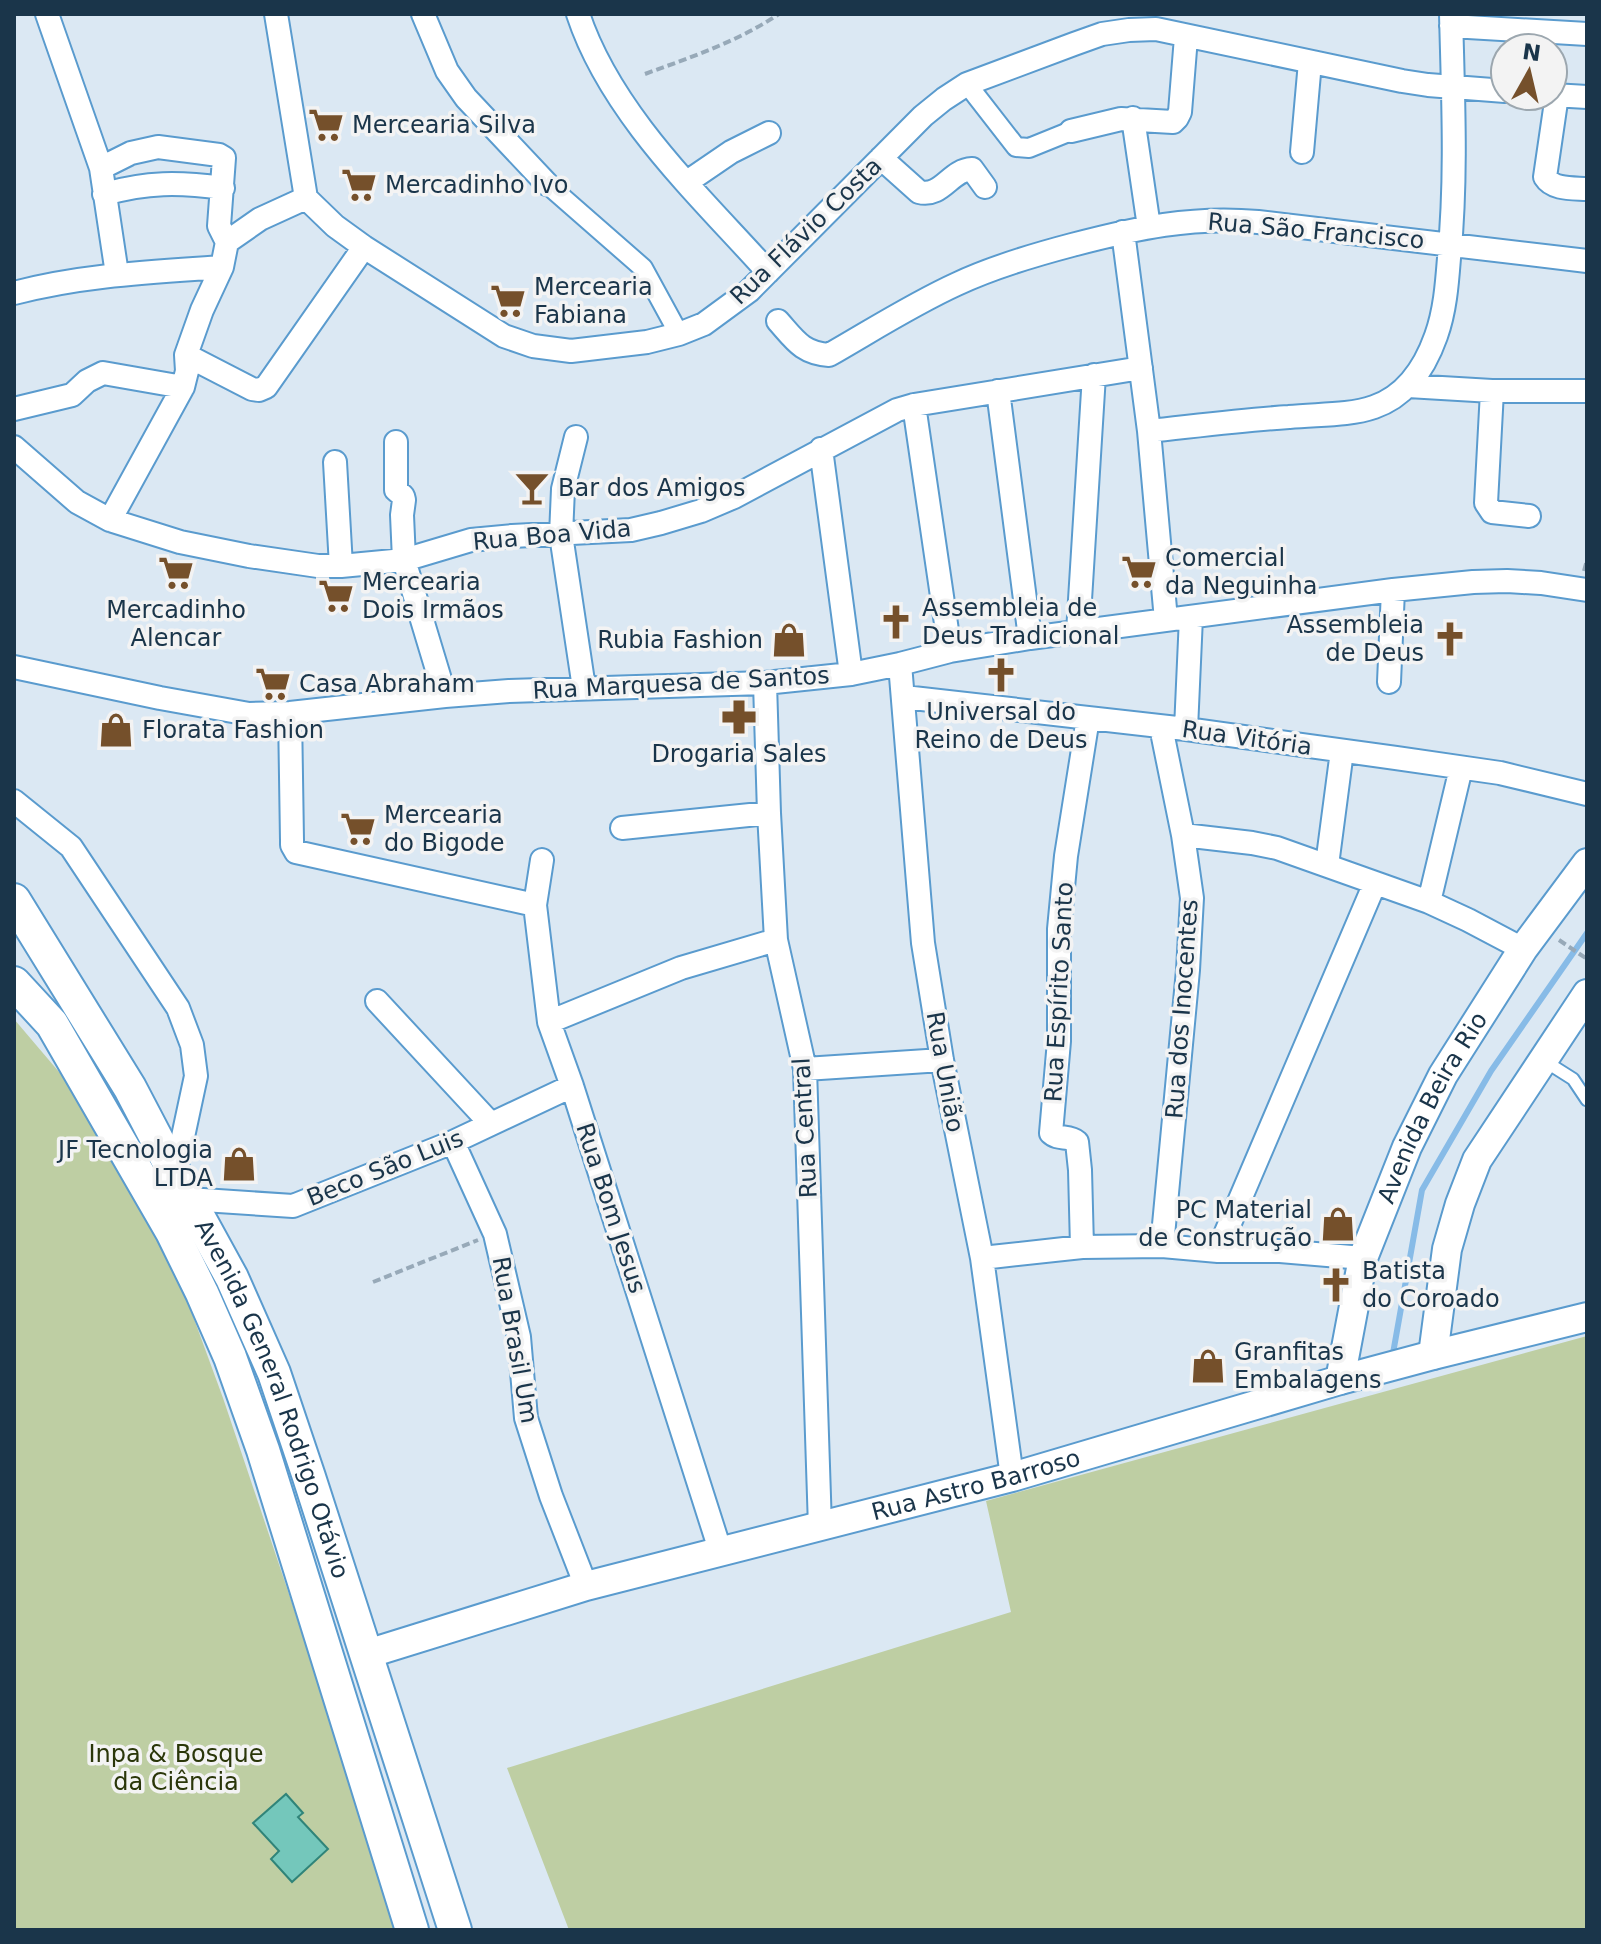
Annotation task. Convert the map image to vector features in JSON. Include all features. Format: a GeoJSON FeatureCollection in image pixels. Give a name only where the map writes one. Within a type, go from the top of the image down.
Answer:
{"type":"FeatureCollection","features":[{"type":"Feature","properties":{"kind":"main road","name":"Avenida General Rodrigo Otávio"},"geometry":{"type":"LineString","coordinates":[[14,900],[130,1088],[232,1278],[274,1373],[455,1930]]}},
{"type":"Feature","properties":{"kind":"main road"},"geometry":{"type":"LineString","coordinates":[[14,965],[52,1024]]}},
{"type":"Feature","properties":{"kind":"main road","name":"Avenida General Rodrigo Otávio"},"geometry":{"type":"LineString","coordinates":[[14,983],[52,1024],[172,1232],[230,1357],[263,1450],[412,1930]]}},
{"type":"Feature","properties":{"kind":"street"},"geometry":{"type":"LineString","coordinates":[[47,14],[101,168],[117,274]]}},
{"type":"Feature","properties":{"kind":"street"},"geometry":{"type":"LineString","coordinates":[[227,242],[260,219],[306,198],[276,14]]}},
{"type":"Feature","properties":{"kind":"street"},"geometry":{"type":"LineString","coordinates":[[423,14],[447,71],[466,98],[547,184],[643,268],[679,334]]}},
{"type":"Feature","properties":{"kind":"street"},"geometry":{"type":"LineString","coordinates":[[578,14],[593,53],[611,85],[652,142],[768,272]]}},
{"type":"Feature","properties":{"kind":"street"},"geometry":{"type":"LineString","coordinates":[[1149,431],[1372,408],[1408,386],[1425,361],[1436,335],[1446,287],[1455,163],[1451,20],[1587,34]]}},
{"type":"Feature","properties":{"kind":"street","name":"Rua Flávio Costa"},"geometry":{"type":"LineString","coordinates":[[306,198],[335,226],[364,247],[504,336],[533,346],[571,351],[647,342],[704,324],[749,291],[923,116],[944,99],[967,84],[1102,34],[1156,29],[1402,81],[1489,90]]}},
{"type":"Feature","properties":{"kind":"street"},"geometry":{"type":"LineString","coordinates":[[967,84],[1016,147],[1022,149],[1105,122],[1133,118],[1173,122],[1180,112],[1186,37]]}},
{"type":"Feature","properties":{"kind":"street"},"geometry":{"type":"LineString","coordinates":[[1302,152],[1310,62]]}},
{"type":"Feature","properties":{"kind":"street"},"geometry":{"type":"LineString","coordinates":[[1553,112],[1545,177],[1554,186],[1587,189]]}},
{"type":"Feature","properties":{"kind":"street"},"geometry":{"type":"LineString","coordinates":[[1133,118],[1149,227]]}},
{"type":"Feature","properties":{"kind":"street"},"geometry":{"type":"LineString","coordinates":[[687,182],[731,152],[769,133]]}},
{"type":"Feature","properties":{"kind":"street"},"geometry":{"type":"LineString","coordinates":[[101,168],[131,153],[158,147],[214,153],[224,158],[219,226],[227,242],[222,267],[186,355],[187,371],[183,387],[110,520]]}},
{"type":"Feature","properties":{"kind":"street"},"geometry":{"type":"LineString","coordinates":[[881,158],[925,194],[932,194],[964,170],[972,169],[985,187]]}},
{"type":"Feature","properties":{"kind":"street"},"geometry":{"type":"LineString","coordinates":[[104,194],[161,183],[223,188]]}},
{"type":"Feature","properties":{"kind":"street","name":"Rua São Francisco"},"geometry":{"type":"LineString","coordinates":[[778,321],[803,348],[815,354],[829,355],[958,283],[1036,254],[1123,232],[1195,220],[1226,219],[1587,261]]}},
{"type":"Feature","properties":{"kind":"street"},"geometry":{"type":"LineString","coordinates":[[1123,232],[1149,431],[1166,620]]}},
{"type":"Feature","properties":{"kind":"street"},"geometry":{"type":"LineString","coordinates":[[186,355],[252,389],[266,387],[364,247]]}},
{"type":"Feature","properties":{"kind":"street"},"geometry":{"type":"LineString","coordinates":[[14,293],[51,283],[117,274],[222,267]]}},
{"type":"Feature","properties":{"kind":"street","name":"Rua Boa Vida"},"geometry":{"type":"LineString","coordinates":[[14,447],[77,502],[110,520],[180,542],[249,556],[318,566],[374,565],[404,560],[471,540],[631,530],[701,511],[766,481],[897,410],[1141,368]]}},
{"type":"Feature","properties":{"kind":"street"},"geometry":{"type":"LineString","coordinates":[[14,409],[72,395],[87,381],[103,373],[183,387]]}},
{"type":"Feature","properties":{"kind":"street"},"geometry":{"type":"LineString","coordinates":[[1078,632],[1094,375]]}},
{"type":"Feature","properties":{"kind":"street"},"geometry":{"type":"LineString","coordinates":[[1408,386],[1492,391],[1587,391]]}},
{"type":"Feature","properties":{"kind":"street"},"geometry":{"type":"LineString","coordinates":[[998,391],[1030,638]]}},
{"type":"Feature","properties":{"kind":"street"},"geometry":{"type":"LineString","coordinates":[[1492,391],[1486,503],[1492,512],[1529,516]]}},
{"type":"Feature","properties":{"kind":"street"},"geometry":{"type":"LineString","coordinates":[[914,405],[950,651]]}},
{"type":"Feature","properties":{"kind":"street"},"geometry":{"type":"LineString","coordinates":[[576,437],[563,489],[561,535],[584,688]]}},
{"type":"Feature","properties":{"kind":"street"},"geometry":{"type":"LineString","coordinates":[[396,442],[396,490],[404,500],[404,560],[445,696]]}},
{"type":"Feature","properties":{"kind":"street"},"geometry":{"type":"LineString","coordinates":[[821,449],[851,674]]}},
{"type":"Feature","properties":{"kind":"street"},"geometry":{"type":"LineString","coordinates":[[335,462],[341,566]]}},
{"type":"Feature","properties":{"kind":"street","name":"Rua Marquesa de Santos"},"geometry":{"type":"LineString","coordinates":[[14,667],[249,714],[290,713],[445,696],[765,683],[851,674],[950,651],[1030,638],[1473,582],[1541,583],[1587,590]]}},
{"type":"Feature","properties":{"kind":"street"},"geometry":{"type":"LineString","coordinates":[[1389,682],[1393,590]]}},
{"type":"Feature","properties":{"kind":"street"},"geometry":{"type":"LineString","coordinates":[[1186,729],[1191,617]]}},
{"type":"Feature","properties":{"kind":"street","name":"Rua União"},"geometry":{"type":"LineString","coordinates":[[900,664],[923,943],[942,1060],[982,1258],[1012,1477]]}},
{"type":"Feature","properties":{"kind":"street","name":"Rua Central"},"geometry":{"type":"LineString","coordinates":[[765,683],[776,940],[805,1069],[820,1527]]}},
{"type":"Feature","properties":{"kind":"street","name":"Rua Vitória"},"geometry":{"type":"LineString","coordinates":[[904,697],[1186,729],[1342,751],[1536,781],[1587,794]]}},
{"type":"Feature","properties":{"kind":"street"},"geometry":{"type":"LineString","coordinates":[[290,713],[292,845],[296,852],[535,905]]}},
{"type":"Feature","properties":{"kind":"street","name":"Rua Espírito Santo"},"geometry":{"type":"LineString","coordinates":[[1082,1247],[1077,1142],[1051,1133],[1059,1041],[1059,929],[1066,856],[1088,718]]}},
{"type":"Feature","properties":{"kind":"street","name":"Rua dos Inocentes"},"geometry":{"type":"LineString","coordinates":[[1161,727],[1192,898],[1162,1246]]}},
{"type":"Feature","properties":{"kind":"street"},"geometry":{"type":"LineString","coordinates":[[1327,865],[1342,751]]}},
{"type":"Feature","properties":{"kind":"street"},"geometry":{"type":"LineString","coordinates":[[1429,902],[1461,768]]}},
{"type":"Feature","properties":{"kind":"street"},"geometry":{"type":"LineString","coordinates":[[14,801],[71,847],[178,1008],[192,1045],[196,1076],[182,1186]]}},
{"type":"Feature","properties":{"kind":"street"},"geometry":{"type":"LineString","coordinates":[[622,828],[769,813]]}},
{"type":"Feature","properties":{"kind":"street"},"geometry":{"type":"LineString","coordinates":[[1183,835],[1277,848],[1429,902],[1523,949]]}},
{"type":"Feature","properties":{"kind":"street","name":"Rua Bom Jesus"},"geometry":{"type":"LineString","coordinates":[[542,860],[535,905],[549,1022],[720,1550]]}},
{"type":"Feature","properties":{"kind":"street","name":"Avenida Beira Rio"},"geometry":{"type":"LineString","coordinates":[[1340,1380],[1363,1258],[1407,1147],[1443,1075],[1523,949],[1587,863]]}},
{"type":"Feature","properties":{"kind":"street"},"geometry":{"type":"LineString","coordinates":[[1218,1251],[1375,883]]}},
{"type":"Feature","properties":{"kind":"street"},"geometry":{"type":"LineString","coordinates":[[549,1022],[681,968],[776,940]]}},
{"type":"Feature","properties":{"kind":"street"},"geometry":{"type":"LineString","coordinates":[[1433,1355],[1447,1249],[1477,1160],[1585,999]]}},
{"type":"Feature","properties":{"kind":"street"},"geometry":{"type":"LineString","coordinates":[[377,1001],[491,1124]]}},
{"type":"Feature","properties":{"kind":"street"},"geometry":{"type":"LineString","coordinates":[[805,1069],[942,1060]]}},
{"type":"Feature","properties":{"kind":"street","name":"Beco São Luis"},"geometry":{"type":"LineString","coordinates":[[182,1186],[293,1206],[453,1142],[572,1086]]}},
{"type":"Feature","properties":{"kind":"street","name":"Rua Brasil Um"},"geometry":{"type":"LineString","coordinates":[[453,1142],[495,1234],[519,1337],[526,1418],[551,1496],[586,1586]]}},
{"type":"Feature","properties":{"kind":"street"},"geometry":{"type":"LineString","coordinates":[[982,1258],[1082,1247],[1162,1246],[1363,1258]]}},
{"type":"Feature","properties":{"kind":"street","name":"Rua Astro Barroso"},"geometry":{"type":"LineString","coordinates":[[367,1654],[586,1586],[1012,1477],[1340,1380],[1587,1317]]}},
{"type":"Feature","properties":{"kind":"lane"},"geometry":{"type":"LineString","coordinates":[[1543,1059],[1573,1079],[1587,1100]]}},
{"type":"Feature","properties":{"kind":"path"},"geometry":{"type":"LineString","coordinates":[[645,74],[726,44],[779,14]]}},
{"type":"Feature","properties":{"kind":"path"},"geometry":{"type":"LineString","coordinates":[[1558,939],[1585,958]]}},
{"type":"Feature","properties":{"kind":"path"},"geometry":{"type":"LineString","coordinates":[[373,1282],[495,1234]]}},
{"type":"Feature","properties":{"kind":"green space","name":"Inpa & Bosque da Ciência"},"geometry":{"type":"Polygon","coordinates":[[[14,1019],[65,1079],[130,1186],[186,1297],[292,1603],[398,1930],[14,1930],[14,1019]]]}},
{"type":"Feature","properties":{"kind":"green space"},"geometry":{"type":"Polygon","coordinates":[[[1587,1336],[1587,1930],[569,1930],[507,1768],[1011,1612],[986,1501],[1587,1336]]]}},
{"type":"Feature","properties":{"kind":"building"},"geometry":{"type":"Polygon","coordinates":[[[286,1794],[303,1813],[298,1817],[328,1849],[292,1882],[271,1859],[279,1851],[253,1823],[286,1794]]]}},
{"type":"Feature","properties":{"kind":"waterway"},"geometry":{"type":"LineString","coordinates":[[1392,1359],[1422,1190],[1491,1071],[1587,933]]}},
{"type":"Feature","properties":{"kind":"place","name":"Mercearia Silva"},"geometry":{"type":"Point","coordinates":[326,125]}},
{"type":"Feature","properties":{"kind":"place","name":"Mercadinho Ivo"},"geometry":{"type":"Point","coordinates":[359,185]}},
{"type":"Feature","properties":{"kind":"place","name":"Mercearia Fabiana"},"geometry":{"type":"Point","coordinates":[508,301]}},
{"type":"Feature","properties":{"kind":"place","name":"Bar dos Amigos"},"geometry":{"type":"Point","coordinates":[532,488]}},
{"type":"Feature","properties":{"kind":"place","name":"Comercial da Neguinha"},"geometry":{"type":"Point","coordinates":[1139,572]}},
{"type":"Feature","properties":{"kind":"place","name":"Mercadinho Alencar"},"geometry":{"type":"Point","coordinates":[176,573]}},
{"type":"Feature","properties":{"kind":"place","name":"Mercearia Dois Irmãos"},"geometry":{"type":"Point","coordinates":[336,596]}},
{"type":"Feature","properties":{"kind":"place","name":"Assembleia de Deus Tradicional"},"geometry":{"type":"Point","coordinates":[896,622]}},
{"type":"Feature","properties":{"kind":"place","name":"Assembleia de Deus"},"geometry":{"type":"Point","coordinates":[1450,639]}},
{"type":"Feature","properties":{"kind":"place","name":"Rubia Fashion"},"geometry":{"type":"Point","coordinates":[789,640]}},
{"type":"Feature","properties":{"kind":"place","name":"Universal do Reino de Deus"},"geometry":{"type":"Point","coordinates":[1001,675]}},
{"type":"Feature","properties":{"kind":"place","name":"Casa Abraham"},"geometry":{"type":"Point","coordinates":[273,684]}},
{"type":"Feature","properties":{"kind":"place","name":"Drogaria Sales"},"geometry":{"type":"Point","coordinates":[739,717]}},
{"type":"Feature","properties":{"kind":"place","name":"Florata Fashion"},"geometry":{"type":"Point","coordinates":[116,730]}},
{"type":"Feature","properties":{"kind":"place","name":"Mercearia do Bigode"},"geometry":{"type":"Point","coordinates":[358,829]}},
{"type":"Feature","properties":{"kind":"place","name":"JF Tecnologia LTDA"},"geometry":{"type":"Point","coordinates":[239,1164]}},
{"type":"Feature","properties":{"kind":"place","name":"PC Material de Construção"},"geometry":{"type":"Point","coordinates":[1338,1224]}},
{"type":"Feature","properties":{"kind":"place","name":"Batista do Coroado"},"geometry":{"type":"Point","coordinates":[1336,1285]}},
{"type":"Feature","properties":{"kind":"place","name":"Granfitas Embalagens"},"geometry":{"type":"Point","coordinates":[1208,1366]}}]}
